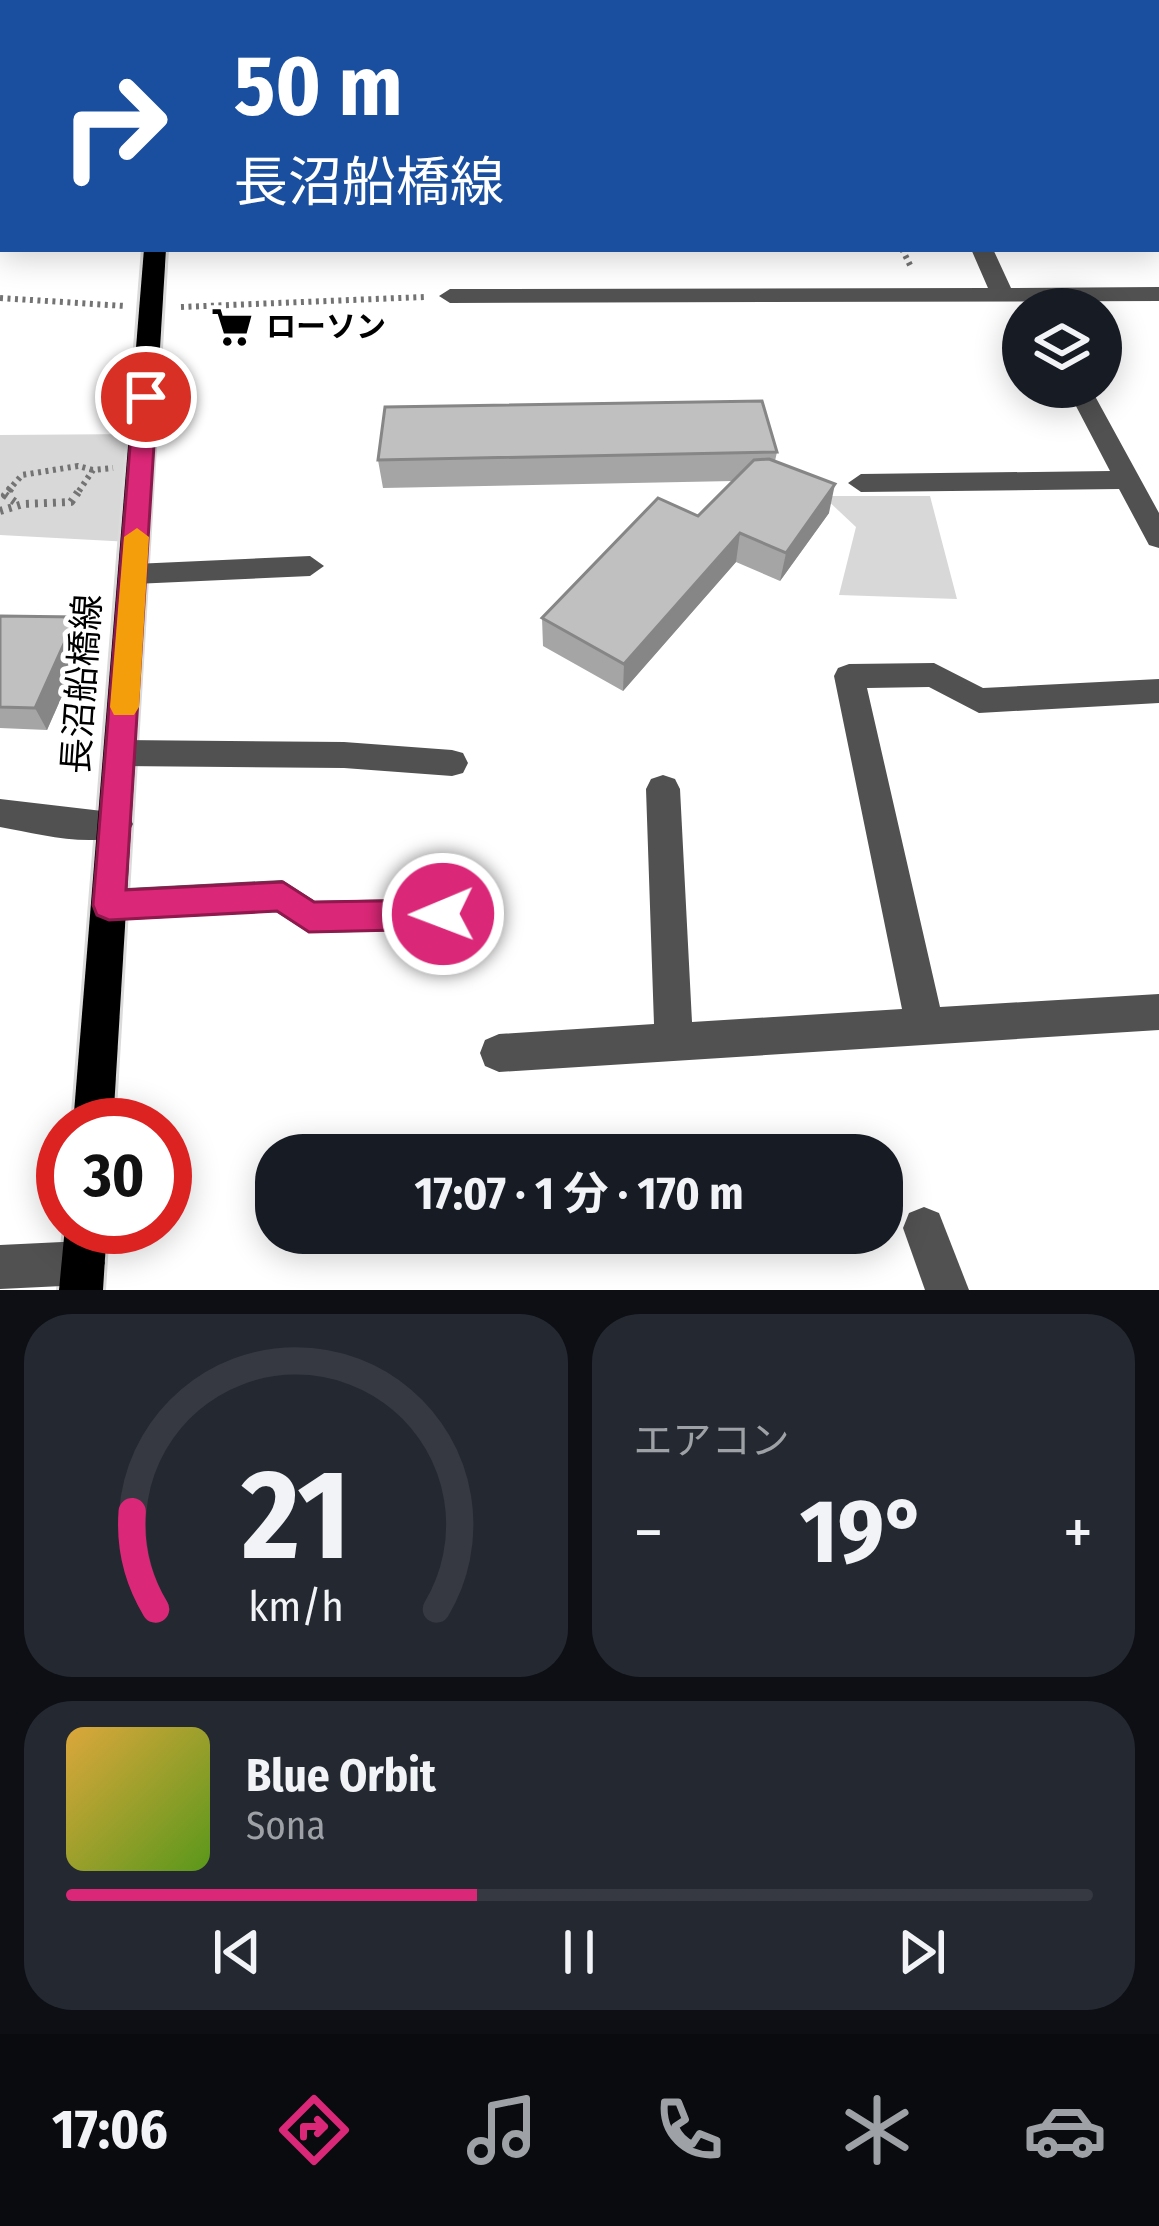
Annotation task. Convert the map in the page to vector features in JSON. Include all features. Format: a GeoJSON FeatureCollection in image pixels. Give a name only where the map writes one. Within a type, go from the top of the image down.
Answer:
{"type":"FeatureCollection","features":[{"type":"Feature","properties":{"kind":"main road","name":"長沼船橋線"},"geometry":{"type":"LineString","coordinates":[[95,1098],[155,252]]}},
{"type":"Feature","properties":{"kind":"street"},"geometry":{"type":"LineString","coordinates":[[983,252],[1002,294]]}},
{"type":"Feature","properties":{"kind":"street"},"geometry":{"type":"LineString","coordinates":[[1122,296],[1159,294]]}},
{"type":"Feature","properties":{"kind":"street"},"geometry":{"type":"LineString","coordinates":[[450,296],[1002,296]]}},
{"type":"Feature","properties":{"kind":"street"},"geometry":{"type":"LineString","coordinates":[[1089,408],[1159,538]]}},
{"type":"Feature","properties":{"kind":"street"},"geometry":{"type":"LineString","coordinates":[[861,483],[1125,480]]}},
{"type":"Feature","properties":{"kind":"street"},"geometry":{"type":"LineString","coordinates":[[134,574],[310,566]]}},
{"type":"Feature","properties":{"kind":"street"},"geometry":{"type":"LineString","coordinates":[[925,1027],[849,676],[934,675],[979,700],[1159,691]]}},
{"type":"Feature","properties":{"kind":"street"},"geometry":{"type":"LineString","coordinates":[[121,753],[344,755],[452,763]]}},
{"type":"Feature","properties":{"kind":"street"},"geometry":{"type":"LineString","coordinates":[[663,789],[674,1042]]}},
{"type":"Feature","properties":{"kind":"street"},"geometry":{"type":"LineString","coordinates":[[0,813],[58,823],[116,824]]}},
{"type":"Feature","properties":{"kind":"street"},"geometry":{"type":"LineString","coordinates":[[109,905],[283,896],[309,917],[443,914]]}},
{"type":"Feature","properties":{"kind":"street"},"geometry":{"type":"LineString","coordinates":[[499,1053],[1159,1012]]}},
{"type":"Feature","properties":{"kind":"street"},"geometry":{"type":"LineString","coordinates":[[924,1228],[946,1290]]}},
{"type":"Feature","properties":{"kind":"street"},"geometry":{"type":"LineString","coordinates":[[0,1268],[83,1260]]}},
{"type":"Feature","properties":{"kind":"path"},"geometry":{"type":"LineString","coordinates":[[0,298],[151,308],[450,296]]}},
{"type":"Feature","properties":{"kind":"path"},"geometry":{"type":"LineString","coordinates":[[20,504],[5,495],[22,475],[78,466],[93,470],[120,467]]}},
{"type":"Feature","properties":{"kind":"path"},"geometry":{"type":"LineString","coordinates":[[0,511],[20,504],[71,502],[93,470]]}},
{"type":"Feature","properties":{"kind":"shaded area"},"geometry":{"type":"Polygon","coordinates":[[[138,434],[131,542],[0,535],[0,435],[138,434]]]}},
{"type":"Feature","properties":{"kind":"shaded area"},"geometry":{"type":"Polygon","coordinates":[[[823,496],[930,496],[957,599],[839,595],[856,527],[823,496]]]}},
{"type":"Feature","properties":{"kind":"building"},"geometry":{"type":"Polygon","coordinates":[[[762,401],[777,452],[378,460],[385,407],[762,401]]]}},
{"type":"Feature","properties":{"kind":"building"},"geometry":{"type":"Polygon","coordinates":[[[769,459],[835,484],[786,553],[740,533],[624,664],[542,618],[658,498],[698,516],[754,460],[769,459]]]}},
{"type":"Feature","properties":{"kind":"building"},"geometry":{"type":"Polygon","coordinates":[[[0,616],[76,617],[35,708],[0,707],[0,616]]]}},
{"type":"Feature","properties":{"kind":"slow traffic"},"geometry":{"type":"LineString","coordinates":[[124,707],[137,537]]}},
{"type":"Feature","properties":{"kind":"place","name":"ローソン"},"geometry":{"type":"Point","coordinates":[232,327]}},
{"type":"Feature","properties":{"kind":"route"},"geometry":{"type":"LineString","coordinates":[[146,397],[109,905],[283,896],[309,917],[443,914]]}}]}
